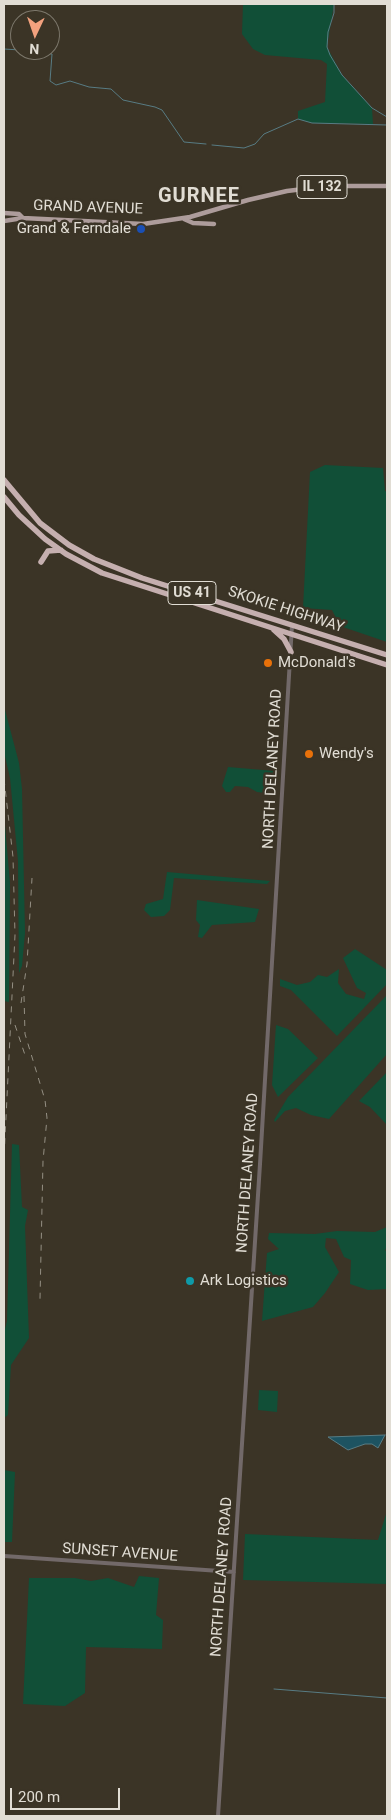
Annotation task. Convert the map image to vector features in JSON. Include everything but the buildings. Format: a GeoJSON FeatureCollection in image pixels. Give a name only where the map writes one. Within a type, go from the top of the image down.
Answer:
{"type":"FeatureCollection","features":[{"type":"Feature","properties":{"kind":"highway","name":"SKOKIE HIGHWAY"},"geometry":{"type":"LineString","coordinates":[[4,480],[40,523],[69,545],[94,559],[142,578],[387,655]]}},
{"type":"Feature","properties":{"kind":"highway","name":"SKOKIE HIGHWAY"},"geometry":{"type":"LineString","coordinates":[[4,498],[19,515],[61,550],[93,569],[122,580],[387,664]]}},
{"type":"Feature","properties":{"kind":"highway"},"geometry":{"type":"LineString","coordinates":[[41,562],[48,551],[61,550]]}},
{"type":"Feature","properties":{"kind":"highway"},"geometry":{"type":"LineString","coordinates":[[270,627],[284,639],[291,652]]}},
{"type":"Feature","properties":{"kind":"main road","name":"GRAND AVENUE"},"geometry":{"type":"LineString","coordinates":[[4,221],[22,218],[136,224],[183,219],[248,200],[296,190],[329,186],[387,186]]}},
{"type":"Feature","properties":{"kind":"main road","name":"GRAND AVENUE"},"geometry":{"type":"LineString","coordinates":[[4,213],[18,214],[22,218]]}},
{"type":"Feature","properties":{"kind":"main road"},"geometry":{"type":"LineString","coordinates":[[183,219],[193,223],[214,224]]}},
{"type":"Feature","properties":{"kind":"street","name":"NORTH DELANEY ROAD"},"geometry":{"type":"LineString","coordinates":[[218,1816],[292,625]]}},
{"type":"Feature","properties":{"kind":"street","name":"SUNSET AVENUE"},"geometry":{"type":"LineString","coordinates":[[4,1556],[234,1572]]}},
{"type":"Feature","properties":{"kind":"green space"},"geometry":{"type":"Polygon","coordinates":[[[243,4],[334,4],[327,47],[342,75],[372,108],[373,124],[312,123],[298,119],[298,111],[325,102],[327,64],[321,60],[265,55],[253,49],[242,34],[243,4]]]}},
{"type":"Feature","properties":{"kind":"green space"},"geometry":{"type":"Polygon","coordinates":[[[325,465],[383,468],[385,491],[387,492],[387,642],[340,626],[332,610],[303,608],[310,472],[325,465]]]}},
{"type":"Feature","properties":{"kind":"green space"},"geometry":{"type":"Polygon","coordinates":[[[4,706],[19,763],[22,789],[25,933],[22,966],[19,973],[18,861],[10,778],[4,752],[4,706]]]}},
{"type":"Feature","properties":{"kind":"green space"},"geometry":{"type":"Polygon","coordinates":[[[228,767],[275,771],[275,787],[266,793],[257,792],[248,787],[235,786],[230,792],[226,792],[222,786],[228,767]]]}},
{"type":"Feature","properties":{"kind":"green space"},"geometry":{"type":"Polygon","coordinates":[[[4,814],[10,883],[9,1002],[4,1001],[4,814]]]}},
{"type":"Feature","properties":{"kind":"green space"},"geometry":{"type":"Polygon","coordinates":[[[167,872],[270,881],[267,884],[174,878],[170,910],[164,916],[151,917],[144,910],[146,904],[163,899],[167,872]]]}},
{"type":"Feature","properties":{"kind":"green space"},"geometry":{"type":"Polygon","coordinates":[[[197,900],[259,909],[255,922],[212,925],[202,938],[198,937],[200,925],[196,920],[197,900]]]}},
{"type":"Feature","properties":{"kind":"green space"},"geometry":{"type":"Polygon","coordinates":[[[355,949],[387,970],[387,984],[337,1036],[291,990],[280,986],[280,979],[297,985],[310,982],[318,975],[327,977],[339,969],[338,983],[346,994],[364,999],[366,993],[357,988],[343,958],[355,949]]]}},
{"type":"Feature","properties":{"kind":"green space"},"geometry":{"type":"Polygon","coordinates":[[[387,995],[387,1054],[329,1119],[311,1115],[296,1108],[285,1111],[275,1122],[274,1120],[288,1097],[387,995]]]}},
{"type":"Feature","properties":{"kind":"green space"},"geometry":{"type":"Polygon","coordinates":[[[276,1025],[288,1029],[318,1058],[278,1097],[272,1085],[276,1025]]]}},
{"type":"Feature","properties":{"kind":"green space"},"geometry":{"type":"Polygon","coordinates":[[[387,1072],[387,1125],[370,1107],[359,1101],[387,1072]]]}},
{"type":"Feature","properties":{"kind":"green space"},"geometry":{"type":"Polygon","coordinates":[[[12,1144],[19,1145],[22,1207],[28,1210],[25,1226],[29,1338],[11,1365],[8,1415],[4,1418],[4,1333],[7,1321],[12,1144]]]}},
{"type":"Feature","properties":{"kind":"green space"},"geometry":{"type":"Polygon","coordinates":[[[387,1227],[387,1247],[385,1250],[387,1252],[387,1289],[368,1290],[350,1284],[351,1260],[344,1257],[336,1239],[326,1238],[325,1247],[339,1272],[325,1293],[313,1307],[262,1321],[267,1253],[279,1249],[268,1239],[269,1233],[375,1232],[387,1227]]]}},
{"type":"Feature","properties":{"kind":"green space"},"geometry":{"type":"Polygon","coordinates":[[[259,1390],[278,1391],[277,1412],[258,1410],[259,1390]]]}},
{"type":"Feature","properties":{"kind":"green space"},"geometry":{"type":"Polygon","coordinates":[[[4,1470],[15,1472],[12,1542],[4,1542],[4,1470]]]}},
{"type":"Feature","properties":{"kind":"green space"},"geometry":{"type":"Polygon","coordinates":[[[387,1511],[387,1584],[243,1580],[245,1534],[378,1540],[387,1511]]]}},
{"type":"Feature","properties":{"kind":"green space"},"geometry":{"type":"Polygon","coordinates":[[[139,1576],[159,1578],[156,1615],[163,1620],[162,1649],[86,1647],[85,1693],[65,1706],[23,1704],[29,1578],[75,1578],[91,1581],[108,1578],[134,1587],[139,1576]]]}},
{"type":"Feature","properties":{"kind":"water"},"geometry":{"type":"Polygon","coordinates":[[[385,1435],[378,1448],[372,1444],[365,1444],[348,1450],[328,1437],[385,1435]]]}},
{"type":"Feature","properties":{"kind":"waterway"},"geometry":{"type":"LineString","coordinates":[[334,4],[334,13],[328,32],[327,47],[330,55],[342,75],[372,108],[387,117]]}},
{"type":"Feature","properties":{"kind":"waterway"},"geometry":{"type":"LineString","coordinates":[[4,49],[10,49]]}},
{"type":"Feature","properties":{"kind":"waterway"},"geometry":{"type":"LineString","coordinates":[[52,60],[50,81],[56,85],[70,81],[89,87],[111,89],[123,100],[162,110],[184,142],[206,144]]}},
{"type":"Feature","properties":{"kind":"waterway"},"geometry":{"type":"LineString","coordinates":[[212,145],[244,148],[255,144],[264,134],[298,119],[312,123],[387,125]]}},
{"type":"Feature","properties":{"kind":"waterway"},"geometry":{"type":"LineString","coordinates":[[274,1689],[387,1698]]}},
{"type":"Feature","properties":{"kind":"railway"},"geometry":{"type":"LineString","coordinates":[[4,779],[13,857],[15,935],[4,1158]]}},
{"type":"Feature","properties":{"kind":"railway"},"geometry":{"type":"LineString","coordinates":[[21,1003],[27,964],[32,878]]}},
{"type":"Feature","properties":{"kind":"railway"},"geometry":{"type":"LineString","coordinates":[[24,996],[25,1034],[45,1100],[47,1118],[43,1161],[40,1299]]}},
{"type":"Feature","properties":{"kind":"railway"},"geometry":{"type":"LineString","coordinates":[[15,1025],[26,1058]]}},
{"type":"Feature","properties":{"kind":"place","name":"Grand & Ferndale"},"geometry":{"type":"Point","coordinates":[141,229]}},
{"type":"Feature","properties":{"kind":"place","name":"McDonald's"},"geometry":{"type":"Point","coordinates":[268,663]}},
{"type":"Feature","properties":{"kind":"place","name":"Wendy's"},"geometry":{"type":"Point","coordinates":[309,754]}},
{"type":"Feature","properties":{"kind":"place","name":"Ark Logistics"},"geometry":{"type":"Point","coordinates":[190,1281]}},
{"type":"Feature","properties":{"kind":"district","name":"GURNEE"},"geometry":{"type":"Point","coordinates":[199,197]}}]}
